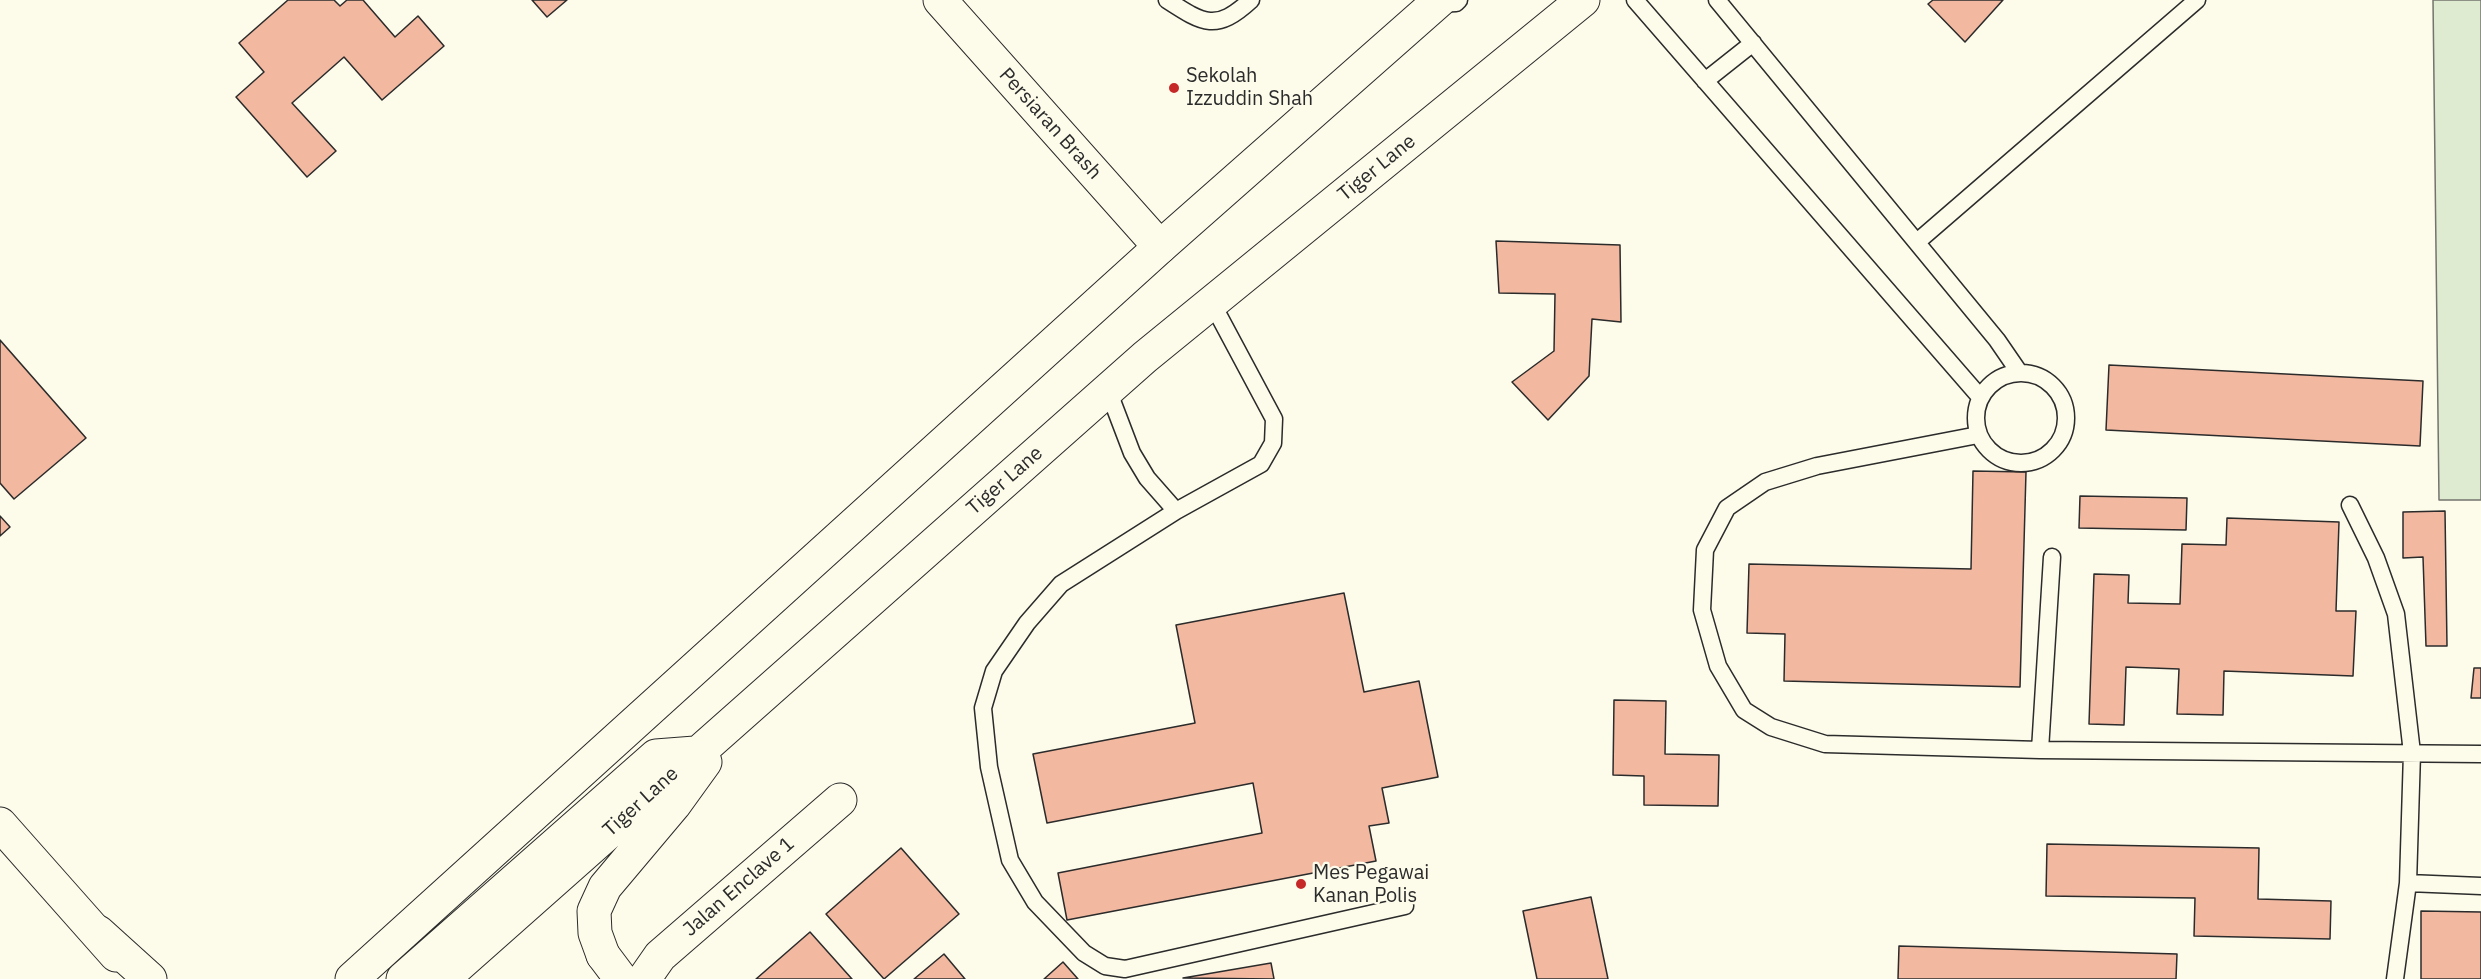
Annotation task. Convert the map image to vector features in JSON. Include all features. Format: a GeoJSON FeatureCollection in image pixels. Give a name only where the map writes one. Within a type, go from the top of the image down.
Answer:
{"type":"FeatureCollection","features":[{"type":"Feature","properties":{"kind":"main road","name":"Tiger Lane"},"geometry":{"type":"LineString","coordinates":[[442,979],[1108,390],[1583,0]]}},
{"type":"Feature","properties":{"kind":"main road"},"geometry":{"type":"LineString","coordinates":[[342,979],[362,970],[1160,247],[1445,1]]}},
{"type":"Feature","properties":{"kind":"main road","name":"Persiaran Brash"},"geometry":{"type":"LineString","coordinates":[[945,2],[1160,247]]}},
{"type":"Feature","properties":{"kind":"main road"},"geometry":{"type":"LineString","coordinates":[[612,967],[595,933],[594,911],[605,887],[674,805],[734,721]]}},
{"type":"Feature","properties":{"kind":"main road"},"geometry":{"type":"LineString","coordinates":[[403,979],[656,756],[695,753]]}},
{"type":"Feature","properties":{"kind":"main road","name":"Jalan Enclave 1"},"geometry":{"type":"LineString","coordinates":[[644,979],[660,956],[840,800]]}},
{"type":"Feature","properties":{"kind":"main road"},"geometry":{"type":"LineString","coordinates":[[0,824],[98,932],[135,979]]}},
{"type":"Feature","properties":{"kind":"main road"},"geometry":{"type":"LineString","coordinates":[[98,932],[150,979]]}},
{"type":"Feature","properties":{"kind":"lane"},"geometry":{"type":"LineString","coordinates":[[1167,0],[1197,20],[1215,21],[1231,18],[1251,0]]}},
{"type":"Feature","properties":{"kind":"lane"},"geometry":{"type":"LineString","coordinates":[[1635,0],[1980,397]]}},
{"type":"Feature","properties":{"kind":"lane"},"geometry":{"type":"LineString","coordinates":[[1717,0],[1997,340],[2019,372]]}},
{"type":"Feature","properties":{"kind":"lane"},"geometry":{"type":"LineString","coordinates":[[1917,242],[2197,0]]}},
{"type":"Feature","properties":{"kind":"lane"},"geometry":{"type":"LineString","coordinates":[[1705,81],[1753,44]]}},
{"type":"Feature","properties":{"kind":"lane"},"geometry":{"type":"LineString","coordinates":[[1212,303],[1274,419],[1273,443],[1262,464],[1176,511],[1061,584],[1027,623],[994,671],[983,708],[989,767],[1010,860],[1035,902],[1084,953],[1105,966],[1128,974],[1405,906]]}},
{"type":"Feature","properties":{"kind":"lane"},"geometry":{"type":"LineString","coordinates":[[2019,372],[2046,380],[2064,401],[2066,430],[2050,454],[2024,464],[1997,457],[1978,435],[1975,416],[1980,397],[1996,380],[2019,372]]}},
{"type":"Feature","properties":{"kind":"lane"},"geometry":{"type":"LineString","coordinates":[[1108,390],[1132,453],[1147,478],[1176,511]]}},
{"type":"Feature","properties":{"kind":"lane"},"geometry":{"type":"LineString","coordinates":[[1978,435],[1817,466],[1764,482],[1727,508],[1705,550],[1702,610],[1718,666],[1744,710],[1772,726],[1825,744],[2040,750],[2481,754]]}},
{"type":"Feature","properties":{"kind":"lane"},"geometry":{"type":"LineString","coordinates":[[2350,505],[2376,558],[2396,614],[2412,753],[2408,883],[2395,979]]}},
{"type":"Feature","properties":{"kind":"lane"},"geometry":{"type":"LineString","coordinates":[[2040,750],[2052,557]]}},
{"type":"Feature","properties":{"kind":"lane"},"geometry":{"type":"LineString","coordinates":[[2408,883],[2481,886]]}},
{"type":"Feature","properties":{"kind":"green space"},"geometry":{"type":"Polygon","coordinates":[[[2433,0],[2481,0],[2481,500],[2439,500],[2433,0]]]}},
{"type":"Feature","properties":{"kind":"building"},"geometry":{"type":"Polygon","coordinates":[[[288,0],[334,0],[340,6],[347,0],[363,0],[395,37],[418,16],[444,46],[382,100],[344,57],[292,103],[336,151],[307,177],[236,97],[264,72],[239,43],[288,0]]]}},
{"type":"Feature","properties":{"kind":"building"},"geometry":{"type":"Polygon","coordinates":[[[532,0],[567,0],[547,17],[532,0]]]}},
{"type":"Feature","properties":{"kind":"building"},"geometry":{"type":"Polygon","coordinates":[[[1933,0],[2003,0],[1965,42],[1928,4],[1933,0]]]}},
{"type":"Feature","properties":{"kind":"building"},"geometry":{"type":"Polygon","coordinates":[[[1496,241],[1620,245],[1621,322],[1592,319],[1589,376],[1548,420],[1512,382],[1554,351],[1555,294],[1499,293],[1496,241]]]}},
{"type":"Feature","properties":{"kind":"building"},"geometry":{"type":"Polygon","coordinates":[[[0,340],[86,438],[14,499],[0,483],[0,340]]]}},
{"type":"Feature","properties":{"kind":"building"},"geometry":{"type":"Polygon","coordinates":[[[2109,365],[2423,381],[2420,446],[2106,430],[2109,365]]]}},
{"type":"Feature","properties":{"kind":"building"},"geometry":{"type":"Polygon","coordinates":[[[1973,471],[2026,472],[2020,687],[1784,681],[1785,634],[1747,633],[1749,564],[1971,569],[1973,471]]]}},
{"type":"Feature","properties":{"kind":"building"},"geometry":{"type":"Polygon","coordinates":[[[2080,496],[2187,498],[2186,530],[2079,528],[2080,496]]]}},
{"type":"Feature","properties":{"kind":"building"},"geometry":{"type":"Polygon","coordinates":[[[2445,511],[2447,646],[2426,646],[2423,557],[2403,558],[2403,512],[2445,511]]]}},
{"type":"Feature","properties":{"kind":"building"},"geometry":{"type":"Polygon","coordinates":[[[0,516],[10,527],[0,536],[0,516]]]}},
{"type":"Feature","properties":{"kind":"building"},"geometry":{"type":"Polygon","coordinates":[[[2227,518],[2339,522],[2336,611],[2356,611],[2353,676],[2224,671],[2223,715],[2177,714],[2179,669],[2126,667],[2124,725],[2089,724],[2094,574],[2129,575],[2128,603],[2180,604],[2182,544],[2226,545],[2227,518]]]}},
{"type":"Feature","properties":{"kind":"building"},"geometry":{"type":"Polygon","coordinates":[[[1344,593],[1364,692],[1419,681],[1438,777],[1382,788],[1389,823],[1369,826],[1376,861],[1067,920],[1058,873],[1262,833],[1253,783],[1047,823],[1033,754],[1195,723],[1176,625],[1344,593]]]}},
{"type":"Feature","properties":{"kind":"building"},"geometry":{"type":"Polygon","coordinates":[[[2474,668],[2481,668],[2481,698],[2471,698],[2474,668]]]}},
{"type":"Feature","properties":{"kind":"building"},"geometry":{"type":"Polygon","coordinates":[[[1614,700],[1666,701],[1665,754],[1719,755],[1718,806],[1644,805],[1644,776],[1613,775],[1614,700]]]}},
{"type":"Feature","properties":{"kind":"building"},"geometry":{"type":"Polygon","coordinates":[[[2047,844],[2259,848],[2258,899],[2331,901],[2330,939],[2194,936],[2195,898],[2046,896],[2047,844]]]}},
{"type":"Feature","properties":{"kind":"building"},"geometry":{"type":"Polygon","coordinates":[[[901,848],[959,914],[884,979],[826,914],[901,848]]]}},
{"type":"Feature","properties":{"kind":"building"},"geometry":{"type":"Polygon","coordinates":[[[1591,897],[1608,979],[1537,979],[1523,911],[1591,897]]]}},
{"type":"Feature","properties":{"kind":"building"},"geometry":{"type":"Polygon","coordinates":[[[2421,911],[2481,912],[2481,979],[2421,979],[2421,911]]]}},
{"type":"Feature","properties":{"kind":"building"},"geometry":{"type":"Polygon","coordinates":[[[810,932],[852,979],[756,979],[810,932]]]}},
{"type":"Feature","properties":{"kind":"building"},"geometry":{"type":"Polygon","coordinates":[[[1899,946],[2177,954],[2176,979],[1898,979],[1899,946]]]}},
{"type":"Feature","properties":{"kind":"building"},"geometry":{"type":"Polygon","coordinates":[[[944,954],[965,979],[914,979],[944,954]]]}},
{"type":"Feature","properties":{"kind":"building"},"geometry":{"type":"Polygon","coordinates":[[[1063,962],[1078,979],[1044,979],[1063,962]]]}},
{"type":"Feature","properties":{"kind":"building"},"geometry":{"type":"Polygon","coordinates":[[[1271,963],[1274,979],[1183,978],[1271,963]]]}},
{"type":"Feature","properties":{"kind":"place","name":"Sekolah Izzuddin Shah"},"geometry":{"type":"Point","coordinates":[1174,88]}},
{"type":"Feature","properties":{"kind":"place","name":"Mes Pegawai Kanan Polis"},"geometry":{"type":"Point","coordinates":[1301,884]}}]}
